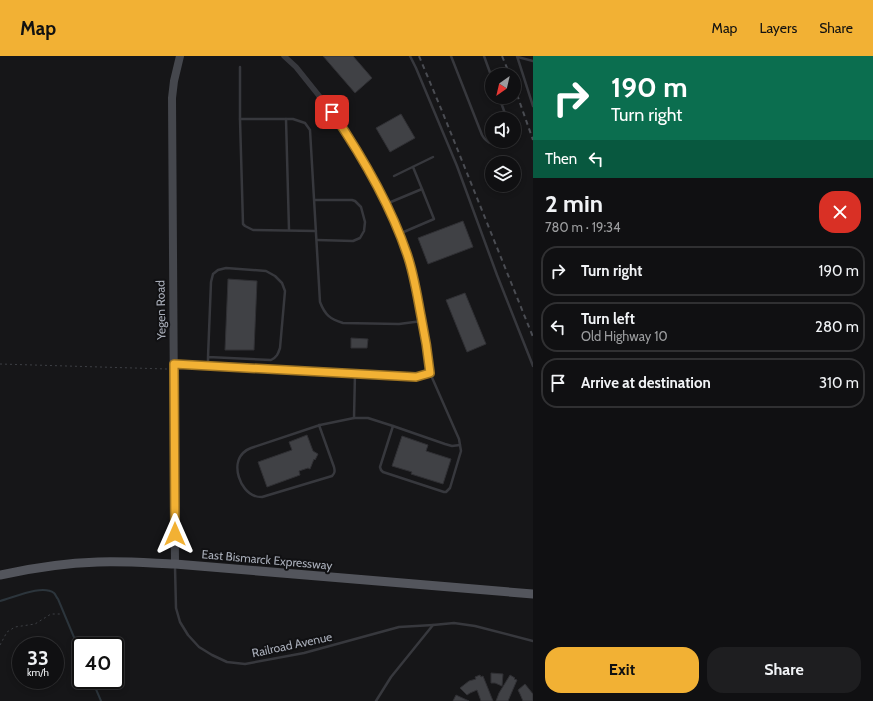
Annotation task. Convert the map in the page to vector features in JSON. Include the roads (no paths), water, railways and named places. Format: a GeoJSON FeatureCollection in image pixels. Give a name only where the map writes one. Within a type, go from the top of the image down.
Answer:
{"type":"FeatureCollection","features":[{"type":"Feature","properties":{"kind":"main road","name":"East Bismarck Expressway"},"geometry":{"type":"LineString","coordinates":[[0,575],[42,567],[84,562],[176,564],[533,594]]}},
{"type":"Feature","properties":{"kind":"street","name":"Yegen Road"},"geometry":{"type":"LineString","coordinates":[[176,564],[172,98],[174,81],[180,56]]}},
{"type":"Feature","properties":{"kind":"street"},"geometry":{"type":"LineString","coordinates":[[284,56],[296,68],[332,112],[354,145],[386,204],[399,234],[415,281],[430,373]]}},
{"type":"Feature","properties":{"kind":"lane"},"geometry":{"type":"LineString","coordinates":[[410,56],[456,166],[533,366]]}},
{"type":"Feature","properties":{"kind":"lane"},"geometry":{"type":"LineString","coordinates":[[451,56],[485,140]]}},
{"type":"Feature","properties":{"kind":"lane"},"geometry":{"type":"LineString","coordinates":[[484,56],[488,68]]}},
{"type":"Feature","properties":{"kind":"lane"},"geometry":{"type":"LineString","coordinates":[[517,56],[533,61]]}},
{"type":"Feature","properties":{"kind":"lane"},"geometry":{"type":"LineString","coordinates":[[517,56],[533,106]]}},
{"type":"Feature","properties":{"kind":"lane"},"geometry":{"type":"LineString","coordinates":[[240,67],[240,119],[244,224],[253,230],[316,231]]}},
{"type":"Feature","properties":{"kind":"lane"},"geometry":{"type":"LineString","coordinates":[[240,119],[286,119],[300,121],[305,123],[310,130],[320,302],[327,316],[343,323],[399,324],[422,321]]}},
{"type":"Feature","properties":{"kind":"lane"},"geometry":{"type":"LineString","coordinates":[[286,119],[289,230]]}},
{"type":"Feature","properties":{"kind":"lane"},"geometry":{"type":"LineString","coordinates":[[394,176],[433,157]]}},
{"type":"Feature","properties":{"kind":"lane"},"geometry":{"type":"LineString","coordinates":[[399,234],[434,219],[413,167]]}},
{"type":"Feature","properties":{"kind":"lane"},"geometry":{"type":"LineString","coordinates":[[386,204],[422,189]]}},
{"type":"Feature","properties":{"kind":"lane"},"geometry":{"type":"LineString","coordinates":[[315,200],[355,201],[361,207],[365,222],[364,231],[360,238],[353,241],[317,240]]}},
{"type":"Feature","properties":{"kind":"lane"},"geometry":{"type":"LineString","coordinates":[[208,356],[271,360],[276,358],[279,354],[280,348],[284,291],[282,283],[275,276],[266,271],[226,268],[218,270],[213,274],[211,282],[208,356],[208,366]]}},
{"type":"Feature","properties":{"kind":"lane"},"geometry":{"type":"LineString","coordinates":[[174,367],[208,366],[416,377],[430,373],[459,439],[461,452],[450,488],[446,492],[386,474],[381,470],[380,467],[393,426]]}},
{"type":"Feature","properties":{"kind":"lane"},"geometry":{"type":"LineString","coordinates":[[354,418],[355,373]]}},
{"type":"Feature","properties":{"kind":"lane"},"geometry":{"type":"LineString","coordinates":[[319,425],[335,470],[335,473],[332,476],[262,497],[255,496],[242,485],[237,472],[237,465],[244,452],[251,448],[319,425],[354,418],[368,418],[445,444],[452,446],[460,445]]}},
{"type":"Feature","properties":{"kind":"lane","name":"Railroad Avenue"},"geometry":{"type":"LineString","coordinates":[[176,564],[176,608],[180,622],[188,635],[199,647],[227,662],[245,664],[304,653],[399,628],[454,623],[475,626],[533,641]]}},
{"type":"Feature","properties":{"kind":"lane"},"geometry":{"type":"LineString","coordinates":[[376,701],[391,677],[433,626]]}},
{"type":"Feature","properties":{"kind":"waterway"},"geometry":{"type":"LineString","coordinates":[[0,601],[27,592],[42,590],[54,593],[74,637]]}},
{"type":"Feature","properties":{"kind":"waterway"},"geometry":{"type":"LineString","coordinates":[[96,689],[101,701]]}},
{"type":"Feature","properties":{"kind":"railway"},"geometry":{"type":"LineString","coordinates":[[419,56],[533,337]]}},
{"type":"Feature","properties":{"kind":"railway"},"geometry":{"type":"LineString","coordinates":[[502,56],[507,68]]}},
{"type":"Feature","properties":{"kind":"railway"},"geometry":{"type":"LineString","coordinates":[[520,104],[533,140]]}}]}
